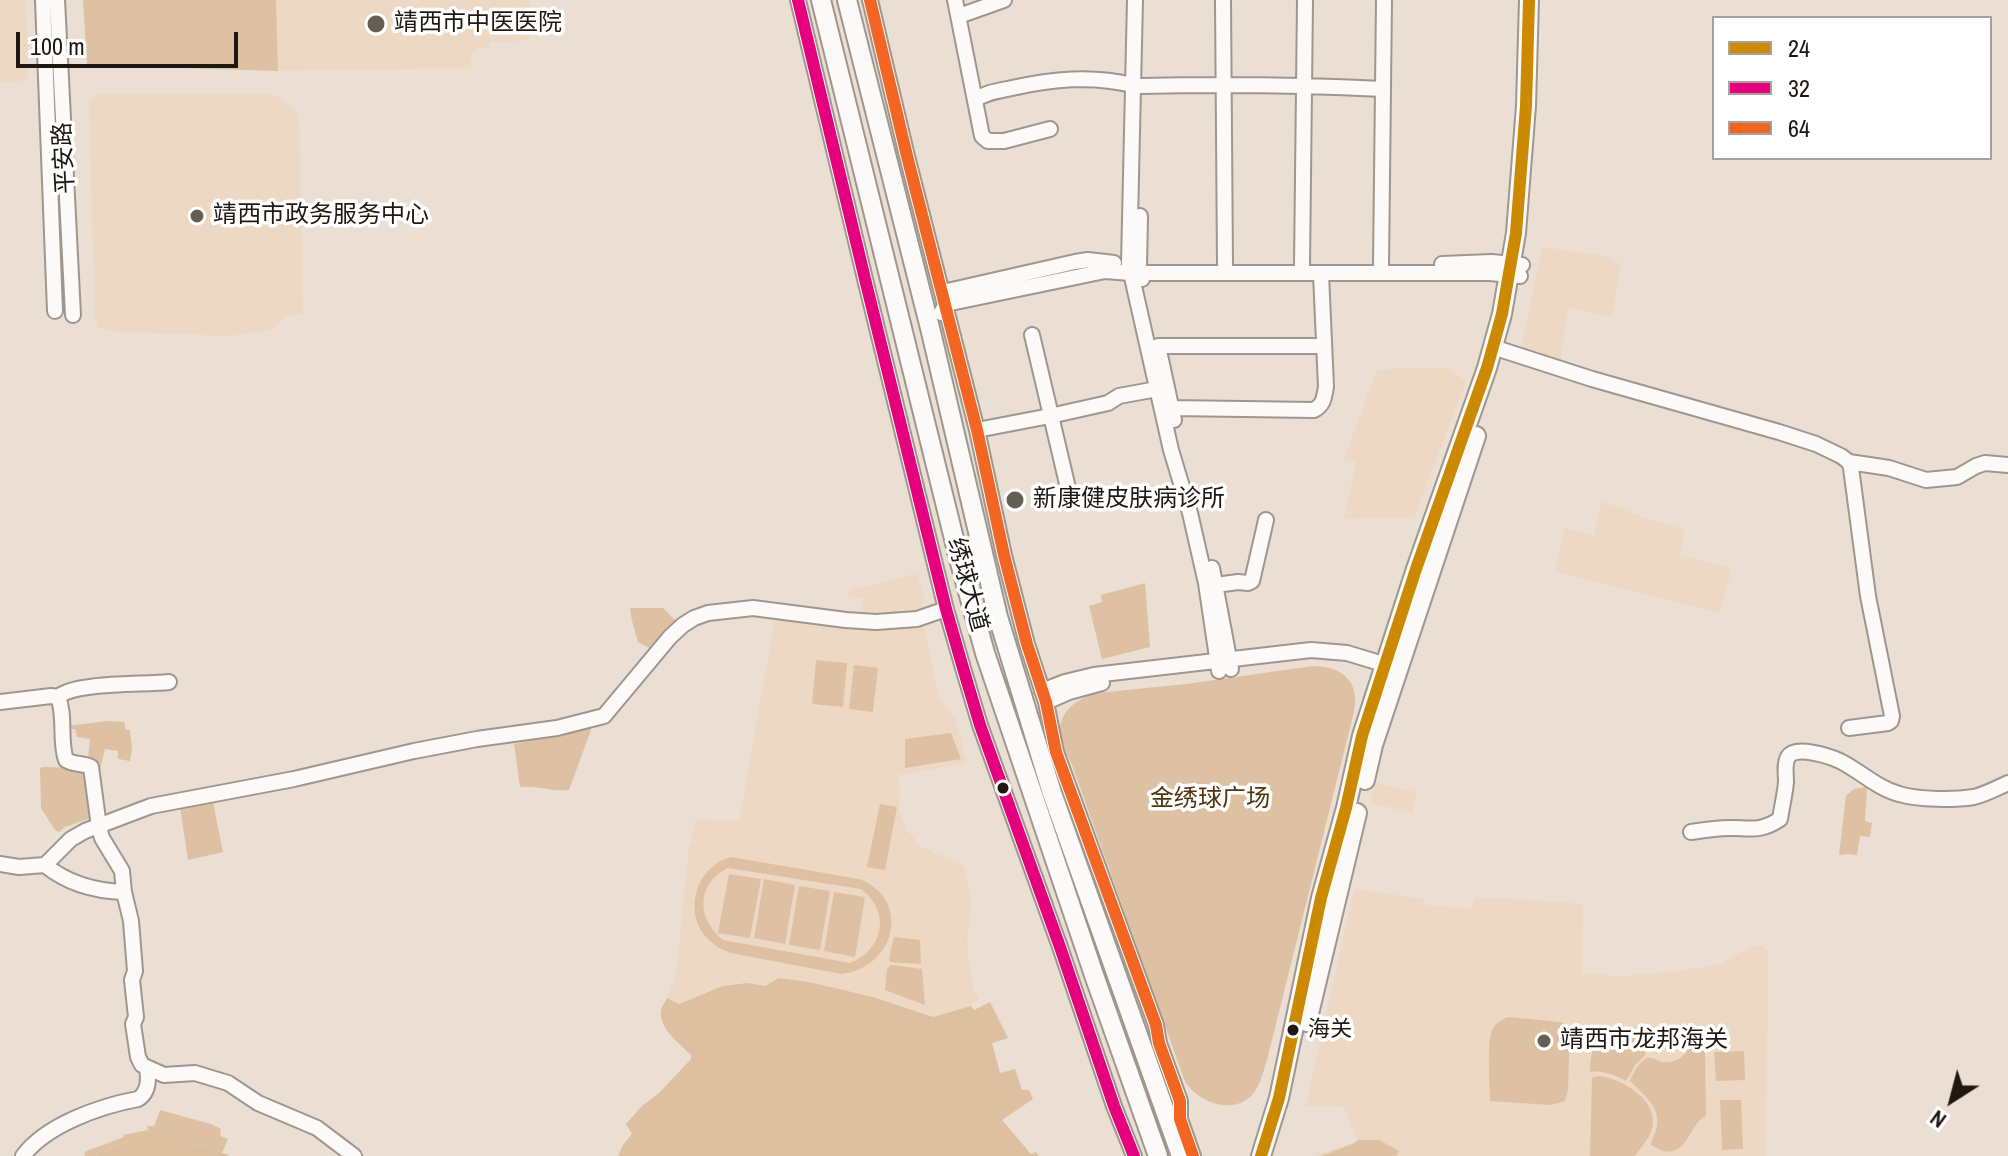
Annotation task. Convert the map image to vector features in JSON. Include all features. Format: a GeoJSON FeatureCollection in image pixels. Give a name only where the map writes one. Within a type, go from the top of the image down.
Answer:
{"type":"FeatureCollection","features":[{"type":"Feature","properties":{"kind":"main road","name":"绣球大道"},"geometry":{"type":"LineString","coordinates":[[821,0],[959,559],[988,664],[1158,1156]]}},
{"type":"Feature","properties":{"kind":"main road","name":"绣球大道"},"geometry":{"type":"LineString","coordinates":[[847,0],[1007,649],[1052,793],[1181,1156]]}},
{"type":"Feature","properties":{"kind":"main road"},"geometry":{"type":"LineString","coordinates":[[1261,1156],[1279,1098],[1321,898],[1362,736],[1390,671],[1469,458],[1502,350],[1515,270],[1526,106],[1529,0]]}},
{"type":"Feature","properties":{"kind":"main road"},"geometry":{"type":"LineString","coordinates":[[1273,1156],[1288,1105],[1416,569],[1487,368],[1526,239],[1542,0]]}},
{"type":"Feature","properties":{"kind":"street","name":"平安路"},"geometry":{"type":"LineString","coordinates":[[43,0],[55,311]]}},
{"type":"Feature","properties":{"kind":"street","name":"平安路"},"geometry":{"type":"LineString","coordinates":[[57,0],[73,315]]}},
{"type":"Feature","properties":{"kind":"street"},"geometry":{"type":"LineString","coordinates":[[798,0],[946,609],[980,725],[1134,1156]]}},
{"type":"Feature","properties":{"kind":"street"},"geometry":{"type":"LineString","coordinates":[[870,0],[1023,629],[1044,697],[1056,752],[1156,1025],[1159,1043],[1180,1101],[1180,1119],[1193,1156]]}},
{"type":"Feature","properties":{"kind":"street"},"geometry":{"type":"LineString","coordinates":[[955,0],[981,132],[988,141],[1004,141],[1050,129]]}},
{"type":"Feature","properties":{"kind":"street"},"geometry":{"type":"LineString","coordinates":[[959,16],[1004,0]]}},
{"type":"Feature","properties":{"kind":"street"},"geometry":{"type":"LineString","coordinates":[[1135,0],[1135,269],[1157,389],[1190,513],[1225,666]]}},
{"type":"Feature","properties":{"kind":"street"},"geometry":{"type":"LineString","coordinates":[[1137,86],[1144,0]]}},
{"type":"Feature","properties":{"kind":"street"},"geometry":{"type":"LineString","coordinates":[[1223,0],[1225,265]]}},
{"type":"Feature","properties":{"kind":"street"},"geometry":{"type":"LineString","coordinates":[[1302,266],[1305,0]]}},
{"type":"Feature","properties":{"kind":"street"},"geometry":{"type":"LineString","coordinates":[[1381,266],[1384,0]]}},
{"type":"Feature","properties":{"kind":"street"},"geometry":{"type":"LineString","coordinates":[[860,53],[874,17]]}},
{"type":"Feature","properties":{"kind":"street"},"geometry":{"type":"LineString","coordinates":[[811,54],[828,27]]}},
{"type":"Feature","properties":{"kind":"street"},"geometry":{"type":"LineString","coordinates":[[975,100],[990,93],[1051,80],[1097,79],[1137,86],[1225,84],[1383,89]]}},
{"type":"Feature","properties":{"kind":"street"},"geometry":{"type":"LineString","coordinates":[[892,180],[907,156]]}},
{"type":"Feature","properties":{"kind":"street"},"geometry":{"type":"LineString","coordinates":[[847,199],[866,180]]}},
{"type":"Feature","properties":{"kind":"street"},"geometry":{"type":"LineString","coordinates":[[944,298],[1105,271],[1135,269],[1492,262],[1515,270]]}},
{"type":"Feature","properties":{"kind":"street"},"geometry":{"type":"LineString","coordinates":[[1135,269],[1321,274],[1490,273],[1515,270]]}},
{"type":"Feature","properties":{"kind":"street"},"geometry":{"type":"LineString","coordinates":[[1135,269],[1158,346],[1179,451],[1216,585],[1225,666]]}},
{"type":"Feature","properties":{"kind":"street"},"geometry":{"type":"LineString","coordinates":[[1172,408],[1314,410],[1323,403],[1326,387],[1321,274]]}},
{"type":"Feature","properties":{"kind":"street"},"geometry":{"type":"LineString","coordinates":[[931,332],[944,298]]}},
{"type":"Feature","properties":{"kind":"street"},"geometry":{"type":"LineString","coordinates":[[1032,335],[1068,488]]}},
{"type":"Feature","properties":{"kind":"street"},"geometry":{"type":"LineString","coordinates":[[1158,346],[1324,346]]}},
{"type":"Feature","properties":{"kind":"street"},"geometry":{"type":"LineString","coordinates":[[1502,350],[1779,432],[1816,444],[1849,462],[1889,468],[1926,480],[1957,477],[1985,463],[2008,465]]}},
{"type":"Feature","properties":{"kind":"street"},"geometry":{"type":"LineString","coordinates":[[977,430],[1108,403],[1119,396],[1157,389]]}},
{"type":"Feature","properties":{"kind":"street"},"geometry":{"type":"LineString","coordinates":[[902,426],[920,401]]}},
{"type":"Feature","properties":{"kind":"street"},"geometry":{"type":"LineString","coordinates":[[957,445],[972,412]]}},
{"type":"Feature","properties":{"kind":"street"},"geometry":{"type":"LineString","coordinates":[[1849,462],[1868,596],[1892,716],[1888,723],[1849,728]]}},
{"type":"Feature","properties":{"kind":"street"},"geometry":{"type":"LineString","coordinates":[[981,551],[995,514]]}},
{"type":"Feature","properties":{"kind":"street"},"geometry":{"type":"LineString","coordinates":[[1216,585],[1252,581],[1266,520]]}},
{"type":"Feature","properties":{"kind":"street"},"geometry":{"type":"LineString","coordinates":[[45,865],[71,839],[85,831],[151,806],[256,787],[414,751],[557,728],[604,716],[670,637],[694,618],[708,613],[753,608],[876,622],[917,619],[946,609]]}},
{"type":"Feature","properties":{"kind":"street"},"geometry":{"type":"LineString","coordinates":[[1044,697],[1098,683],[1225,666],[1311,650],[1347,653],[1390,671]]}},
{"type":"Feature","properties":{"kind":"street"},"geometry":{"type":"LineString","coordinates":[[58,697],[63,692],[85,687],[169,682]]}},
{"type":"Feature","properties":{"kind":"street"},"geometry":{"type":"LineString","coordinates":[[58,697],[64,755],[71,763],[91,767],[102,838],[122,871],[131,921],[135,971],[132,976],[136,1017],[133,1024],[142,1065],[164,1075],[204,1075],[228,1083],[258,1103],[317,1128],[354,1156]]}},
{"type":"Feature","properties":{"kind":"street"},"geometry":{"type":"LineString","coordinates":[[0,702],[58,697]]}},
{"type":"Feature","properties":{"kind":"street"},"geometry":{"type":"LineString","coordinates":[[1691,832],[1718,828],[1755,830],[1780,819],[1786,761],[1789,755],[1802,751],[1829,756],[1900,794],[1936,798],[1974,797],[2008,783]]}},
{"type":"Feature","properties":{"kind":"street"},"geometry":{"type":"LineString","coordinates":[[0,864],[19,867],[45,865],[73,883],[124,892]]}},
{"type":"Feature","properties":{"kind":"street"},"geometry":{"type":"LineString","coordinates":[[1060,947],[1074,917]]}},
{"type":"Feature","properties":{"kind":"street"},"geometry":{"type":"LineString","coordinates":[[23,1156],[33,1143],[59,1127],[98,1110],[143,1096],[147,1086],[147,1068]]}},
{"type":"Feature","properties":{"kind":"shaded area"},"geometry":{"type":"Polygon","coordinates":[[[0,0],[26,0],[28,77],[22,81],[0,82],[0,0]]]}},
{"type":"Feature","properties":{"kind":"shaded area","name":"靖西市中医医院"},"geometry":{"type":"Polygon","coordinates":[[[276,0],[530,0],[529,40],[489,42],[489,48],[478,48],[471,54],[471,68],[278,71],[276,0]]]}},
{"type":"Feature","properties":{"kind":"shaded area","name":"靖西市政务服务中心"},"geometry":{"type":"Polygon","coordinates":[[[99,94],[271,94],[296,110],[299,119],[303,313],[285,317],[272,330],[230,336],[108,331],[98,327],[95,316],[89,105],[92,98],[99,94]]]}},
{"type":"Feature","properties":{"kind":"shaded area"},"geometry":{"type":"Polygon","coordinates":[[[1542,247],[1603,256],[1621,264],[1612,317],[1568,307],[1560,363],[1524,350],[1522,346],[1542,247]]]}},
{"type":"Feature","properties":{"kind":"shaded area"},"geometry":{"type":"Polygon","coordinates":[[[1448,368],[1466,381],[1414,517],[1344,519],[1356,462],[1344,459],[1377,370],[1448,368]]]}},
{"type":"Feature","properties":{"kind":"shaded area"},"geometry":{"type":"Polygon","coordinates":[[[1602,501],[1682,529],[1681,556],[1730,568],[1720,613],[1557,572],[1565,528],[1594,536],[1602,501]]]}},
{"type":"Feature","properties":{"kind":"shaded area"},"geometry":{"type":"Polygon","coordinates":[[[917,573],[924,599],[920,612],[862,618],[863,598],[848,596],[850,588],[917,573]]]}},
{"type":"Feature","properties":{"kind":"shaded area"},"geometry":{"type":"Polygon","coordinates":[[[777,616],[923,626],[939,697],[955,719],[967,763],[899,775],[900,813],[907,830],[921,847],[964,866],[971,898],[968,954],[973,989],[979,999],[971,1006],[933,1017],[873,997],[809,982],[723,986],[679,1004],[667,998],[675,979],[689,845],[695,820],[739,821],[777,616]]]}},
{"type":"Feature","properties":{"kind":"shaded area"},"geometry":{"type":"Polygon","coordinates":[[[1375,783],[1416,792],[1413,813],[1371,803],[1375,783]]]}},
{"type":"Feature","properties":{"kind":"shaded area","name":"靖西市龙邦海关"},"geometry":{"type":"Polygon","coordinates":[[[1354,889],[1424,899],[1425,905],[1472,909],[1474,899],[1495,898],[1583,904],[1582,974],[1623,976],[1680,971],[1720,964],[1751,947],[1764,945],[1764,950],[1768,950],[1766,1156],[1313,1156],[1356,1142],[1357,1139],[1344,1107],[1306,1106],[1354,889]]]}},
{"type":"Feature","properties":{"kind":"shaded area"},"geometry":{"type":"Polygon","coordinates":[[[779,978],[873,997],[933,1017],[971,1006],[974,1010],[990,1002],[1008,1038],[992,1043],[1000,1073],[1015,1069],[1022,1090],[1029,1090],[1033,1099],[1002,1120],[1031,1154],[1036,1152],[1039,1156],[618,1156],[632,1134],[626,1124],[691,1059],[691,1055],[663,1023],[661,1010],[667,998],[679,1004],[723,986],[747,983],[765,986],[779,978]]]}},
{"type":"Feature","properties":{"kind":"shaded area"},"geometry":{"type":"Polygon","coordinates":[[[151,1131],[178,1134],[189,1143],[230,1156],[95,1156],[151,1131]]]}},
{"type":"Feature","properties":{"kind":"green space"},"geometry":{"type":"Polygon","coordinates":[[[83,0],[276,0],[278,71],[87,65],[83,0]]]}},
{"type":"Feature","properties":{"kind":"green space"},"geometry":{"type":"Polygon","coordinates":[[[1145,583],[1150,647],[1102,659],[1089,606],[1102,602],[1101,595],[1145,583]]]}},
{"type":"Feature","properties":{"kind":"green space"},"geometry":{"type":"Polygon","coordinates":[[[630,608],[663,608],[676,621],[653,650],[638,642],[630,608]]]}},
{"type":"Feature","properties":{"kind":"green space"},"geometry":{"type":"Polygon","coordinates":[[[816,660],[847,663],[843,707],[812,704],[816,660]]]}},
{"type":"Feature","properties":{"kind":"green space"},"geometry":{"type":"Polygon","coordinates":[[[854,665],[878,668],[873,712],[849,709],[854,665]]]}},
{"type":"Feature","properties":{"kind":"green space","name":"金绣球广场"},"geometry":{"type":"Polygon","coordinates":[[[1313,666],[1332,669],[1347,677],[1354,692],[1354,712],[1262,1076],[1246,1100],[1238,1104],[1220,1105],[1202,1098],[1184,1079],[1062,744],[1061,723],[1074,704],[1097,693],[1313,666]]]}},
{"type":"Feature","properties":{"kind":"green space"},"geometry":{"type":"Polygon","coordinates":[[[124,722],[126,730],[130,730],[132,749],[130,761],[118,759],[118,751],[105,749],[100,770],[88,760],[90,739],[77,737],[75,729],[66,729],[66,726],[124,722]]]}},
{"type":"Feature","properties":{"kind":"green space"},"geometry":{"type":"Polygon","coordinates":[[[590,726],[569,790],[520,787],[514,744],[590,726]]]}},
{"type":"Feature","properties":{"kind":"green space"},"geometry":{"type":"Polygon","coordinates":[[[951,733],[961,759],[905,768],[905,739],[951,733]]]}},
{"type":"Feature","properties":{"kind":"green space"},"geometry":{"type":"Polygon","coordinates":[[[40,768],[78,768],[86,772],[92,820],[65,827],[59,832],[55,830],[41,808],[40,768]]]}},
{"type":"Feature","properties":{"kind":"green space"},"geometry":{"type":"Polygon","coordinates":[[[1867,787],[1865,821],[1872,823],[1870,837],[1860,836],[1857,855],[1839,855],[1846,796],[1854,789],[1867,787]]]}},
{"type":"Feature","properties":{"kind":"green space"},"geometry":{"type":"Polygon","coordinates":[[[213,802],[223,852],[188,860],[180,807],[213,802]]]}},
{"type":"Feature","properties":{"kind":"green space"},"geometry":{"type":"Polygon","coordinates":[[[880,804],[897,807],[885,870],[867,867],[880,804]]]}},
{"type":"Feature","properties":{"kind":"green space"},"geometry":{"type":"Polygon","coordinates":[[[731,857],[859,879],[876,889],[886,901],[891,916],[885,947],[860,969],[841,974],[722,949],[701,929],[695,905],[701,881],[719,862],[731,857]],[[728,868],[717,875],[705,892],[704,912],[714,932],[723,940],[850,963],[870,949],[880,929],[877,908],[861,889],[728,868]]]}},
{"type":"Feature","properties":{"kind":"green space"},"geometry":{"type":"Polygon","coordinates":[[[729,874],[761,879],[750,938],[718,933],[729,874]]]}},
{"type":"Feature","properties":{"kind":"green space"},"geometry":{"type":"Polygon","coordinates":[[[764,879],[795,885],[785,944],[754,938],[764,879]]]}},
{"type":"Feature","properties":{"kind":"green space"},"geometry":{"type":"Polygon","coordinates":[[[799,886],[830,891],[820,950],[789,945],[799,886]]]}},
{"type":"Feature","properties":{"kind":"green space"},"geometry":{"type":"Polygon","coordinates":[[[834,892],[865,897],[855,957],[824,951],[834,892]]]}},
{"type":"Feature","properties":{"kind":"green space"},"geometry":{"type":"Polygon","coordinates":[[[894,937],[920,940],[921,964],[890,962],[894,937]]]}},
{"type":"Feature","properties":{"kind":"green space"},"geometry":{"type":"Polygon","coordinates":[[[891,965],[922,969],[925,1005],[885,990],[887,969],[891,965]]]}},
{"type":"Feature","properties":{"kind":"green space"},"geometry":{"type":"Polygon","coordinates":[[[1509,1017],[1559,1022],[1570,1028],[1565,1101],[1551,1105],[1490,1101],[1491,1034],[1496,1024],[1509,1017]]]}},
{"type":"Feature","properties":{"kind":"green space"},"geometry":{"type":"Polygon","coordinates":[[[1695,1036],[1728,1037],[1728,1046],[1705,1048],[1706,1116],[1678,1149],[1663,1151],[1651,1145],[1656,1129],[1656,1113],[1630,1081],[1638,1066],[1647,1058],[1663,1062],[1679,1059],[1695,1036]]]}},
{"type":"Feature","properties":{"kind":"green space"},"geometry":{"type":"Polygon","coordinates":[[[1638,1037],[1646,1054],[1626,1081],[1604,1072],[1590,1072],[1593,1050],[1602,1040],[1638,1037]]]}},
{"type":"Feature","properties":{"kind":"green space"},"geometry":{"type":"Polygon","coordinates":[[[1744,1051],[1745,1080],[1716,1081],[1714,1052],[1744,1051]]]}},
{"type":"Feature","properties":{"kind":"green space"},"geometry":{"type":"Polygon","coordinates":[[[1598,1076],[1617,1081],[1637,1092],[1650,1109],[1652,1129],[1635,1156],[1590,1156],[1592,1078],[1598,1076]]]}},
{"type":"Feature","properties":{"kind":"green space"},"geometry":{"type":"Polygon","coordinates":[[[1720,1100],[1741,1100],[1743,1149],[1722,1150],[1720,1100]]]}},
{"type":"Feature","properties":{"kind":"green space"},"geometry":{"type":"Polygon","coordinates":[[[160,1110],[221,1129],[220,1136],[228,1139],[222,1153],[189,1143],[177,1134],[151,1131],[95,1156],[85,1156],[84,1152],[123,1135],[148,1130],[147,1126],[154,1126],[160,1110]]]}},
{"type":"Feature","properties":{"kind":"green space"},"geometry":{"type":"Polygon","coordinates":[[[1358,1140],[1379,1140],[1399,1151],[1396,1156],[1321,1156],[1358,1140]]]}},
{"type":"Feature","properties":{"kind":"transit line","name":"32"},"geometry":{"type":"LineString","coordinates":[[798,0],[963,668],[980,725],[1134,1156]]}},
{"type":"Feature","properties":{"kind":"transit line","name":"64"},"geometry":{"type":"LineString","coordinates":[[870,0],[977,430],[1004,555],[1046,702],[1056,752],[1156,1025],[1159,1043],[1180,1101],[1180,1119],[1193,1156]]}},
{"type":"Feature","properties":{"kind":"transit line","name":"24"},"geometry":{"type":"LineString","coordinates":[[1261,1156],[1279,1098],[1321,898],[1362,736],[1416,569],[1487,368],[1502,314],[1516,233],[1526,106],[1529,0]]}},
{"type":"Feature","properties":{"kind":"place","name":"靖西市中医医院"},"geometry":{"type":"Point","coordinates":[376,24]}},
{"type":"Feature","properties":{"kind":"place","name":"靖西市政务服务中心"},"geometry":{"type":"Point","coordinates":[197,216]}},
{"type":"Feature","properties":{"kind":"place","name":"新康健皮肤病诊所"},"geometry":{"type":"Point","coordinates":[1015,500]}},
{"type":"Feature","properties":{"kind":"place","name":"海关"},"geometry":{"type":"Point","coordinates":[1293,1030]}},
{"type":"Feature","properties":{"kind":"place","name":"靖西市龙邦海关"},"geometry":{"type":"Point","coordinates":[1544,1041]}}]}
